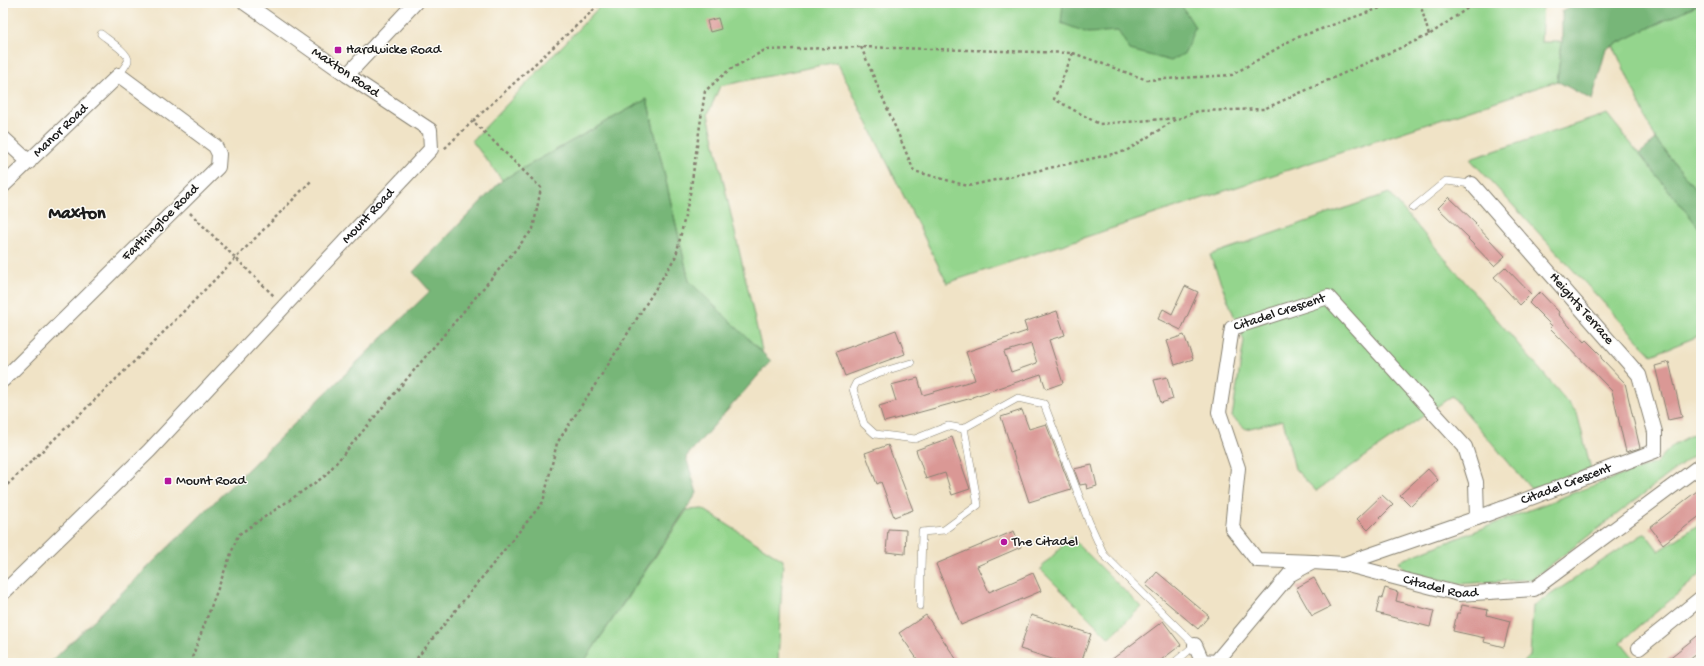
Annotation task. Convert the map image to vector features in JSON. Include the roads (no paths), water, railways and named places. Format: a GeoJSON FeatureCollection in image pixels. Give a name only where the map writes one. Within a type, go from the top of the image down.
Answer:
{"type":"FeatureCollection","features":[{"type":"Feature","properties":{"kind":"street","name":"Maxton Road"},"geometry":{"type":"LineString","coordinates":[[245,3],[347,75],[430,130],[431,148]]}},
{"type":"Feature","properties":{"kind":"street"},"geometry":{"type":"LineString","coordinates":[[347,75],[415,3]]}},
{"type":"Feature","properties":{"kind":"street","name":"Manor Road"},"geometry":{"type":"LineString","coordinates":[[3,186],[119,75]]}},
{"type":"Feature","properties":{"kind":"street","name":"Farthingloe Road"},"geometry":{"type":"LineString","coordinates":[[3,380],[218,167],[219,154],[215,146],[119,75]]}},
{"type":"Feature","properties":{"kind":"street"},"geometry":{"type":"LineString","coordinates":[[3,138],[29,162]]}},
{"type":"Feature","properties":{"kind":"street","name":"Mount Road"},"geometry":{"type":"LineString","coordinates":[[5,588],[149,451],[431,148]]}},
{"type":"Feature","properties":{"kind":"street","name":"Heights Terrace"},"geometry":{"type":"LineString","coordinates":[[1472,184],[1640,375],[1656,432],[1655,451]]}},
{"type":"Feature","properties":{"kind":"street","name":"Citadel Crescent"},"geometry":{"type":"LineString","coordinates":[[1313,562],[1257,560],[1232,528],[1238,468],[1219,412],[1232,328],[1328,297],[1465,447],[1476,482],[1477,518]]}},
{"type":"Feature","properties":{"kind":"street","name":"Citadel Crescent"},"geometry":{"type":"LineString","coordinates":[[1344,564],[1477,518],[1655,451]]}},
{"type":"Feature","properties":{"kind":"street","name":"Citadel Road"},"geometry":{"type":"LineString","coordinates":[[1313,562],[1344,564],[1459,594],[1534,589],[1701,465]]}},
{"type":"Feature","properties":{"kind":"street"},"geometry":{"type":"LineString","coordinates":[[1195,645],[1202,661],[1216,662],[1289,575],[1313,562]]}},
{"type":"Feature","properties":{"kind":"street"},"geometry":{"type":"LineString","coordinates":[[1639,648],[1701,598]]}},
{"type":"Feature","properties":{"kind":"lane"},"geometry":{"type":"LineString","coordinates":[[101,34],[124,52],[128,58],[128,61],[119,75]]}},
{"type":"Feature","properties":{"kind":"lane"},"geometry":{"type":"LineString","coordinates":[[1413,208],[1446,181],[1472,184]]}},
{"type":"Feature","properties":{"kind":"lane"},"geometry":{"type":"LineString","coordinates":[[911,363],[878,373],[856,383],[853,389],[864,424],[875,434],[915,439],[948,426],[964,429],[1018,398],[1044,404],[1089,522],[1104,555],[1195,645],[1174,663]]}},
{"type":"Feature","properties":{"kind":"lane"},"geometry":{"type":"LineString","coordinates":[[920,606],[922,532],[944,530],[978,505],[964,429]]}},
{"type":"Feature","properties":{"kind":"place","name":"Hardwicke Road"},"geometry":{"type":"Point","coordinates":[338,50]}},
{"type":"Feature","properties":{"kind":"place","name":"Mount Road"},"geometry":{"type":"Point","coordinates":[168,481]}},
{"type":"Feature","properties":{"kind":"place","name":"The Citadel"},"geometry":{"type":"Point","coordinates":[1004,542]}},
{"type":"Feature","properties":{"kind":"district","name":"Maxton"},"geometry":{"type":"Point","coordinates":[77,214]}}]}
